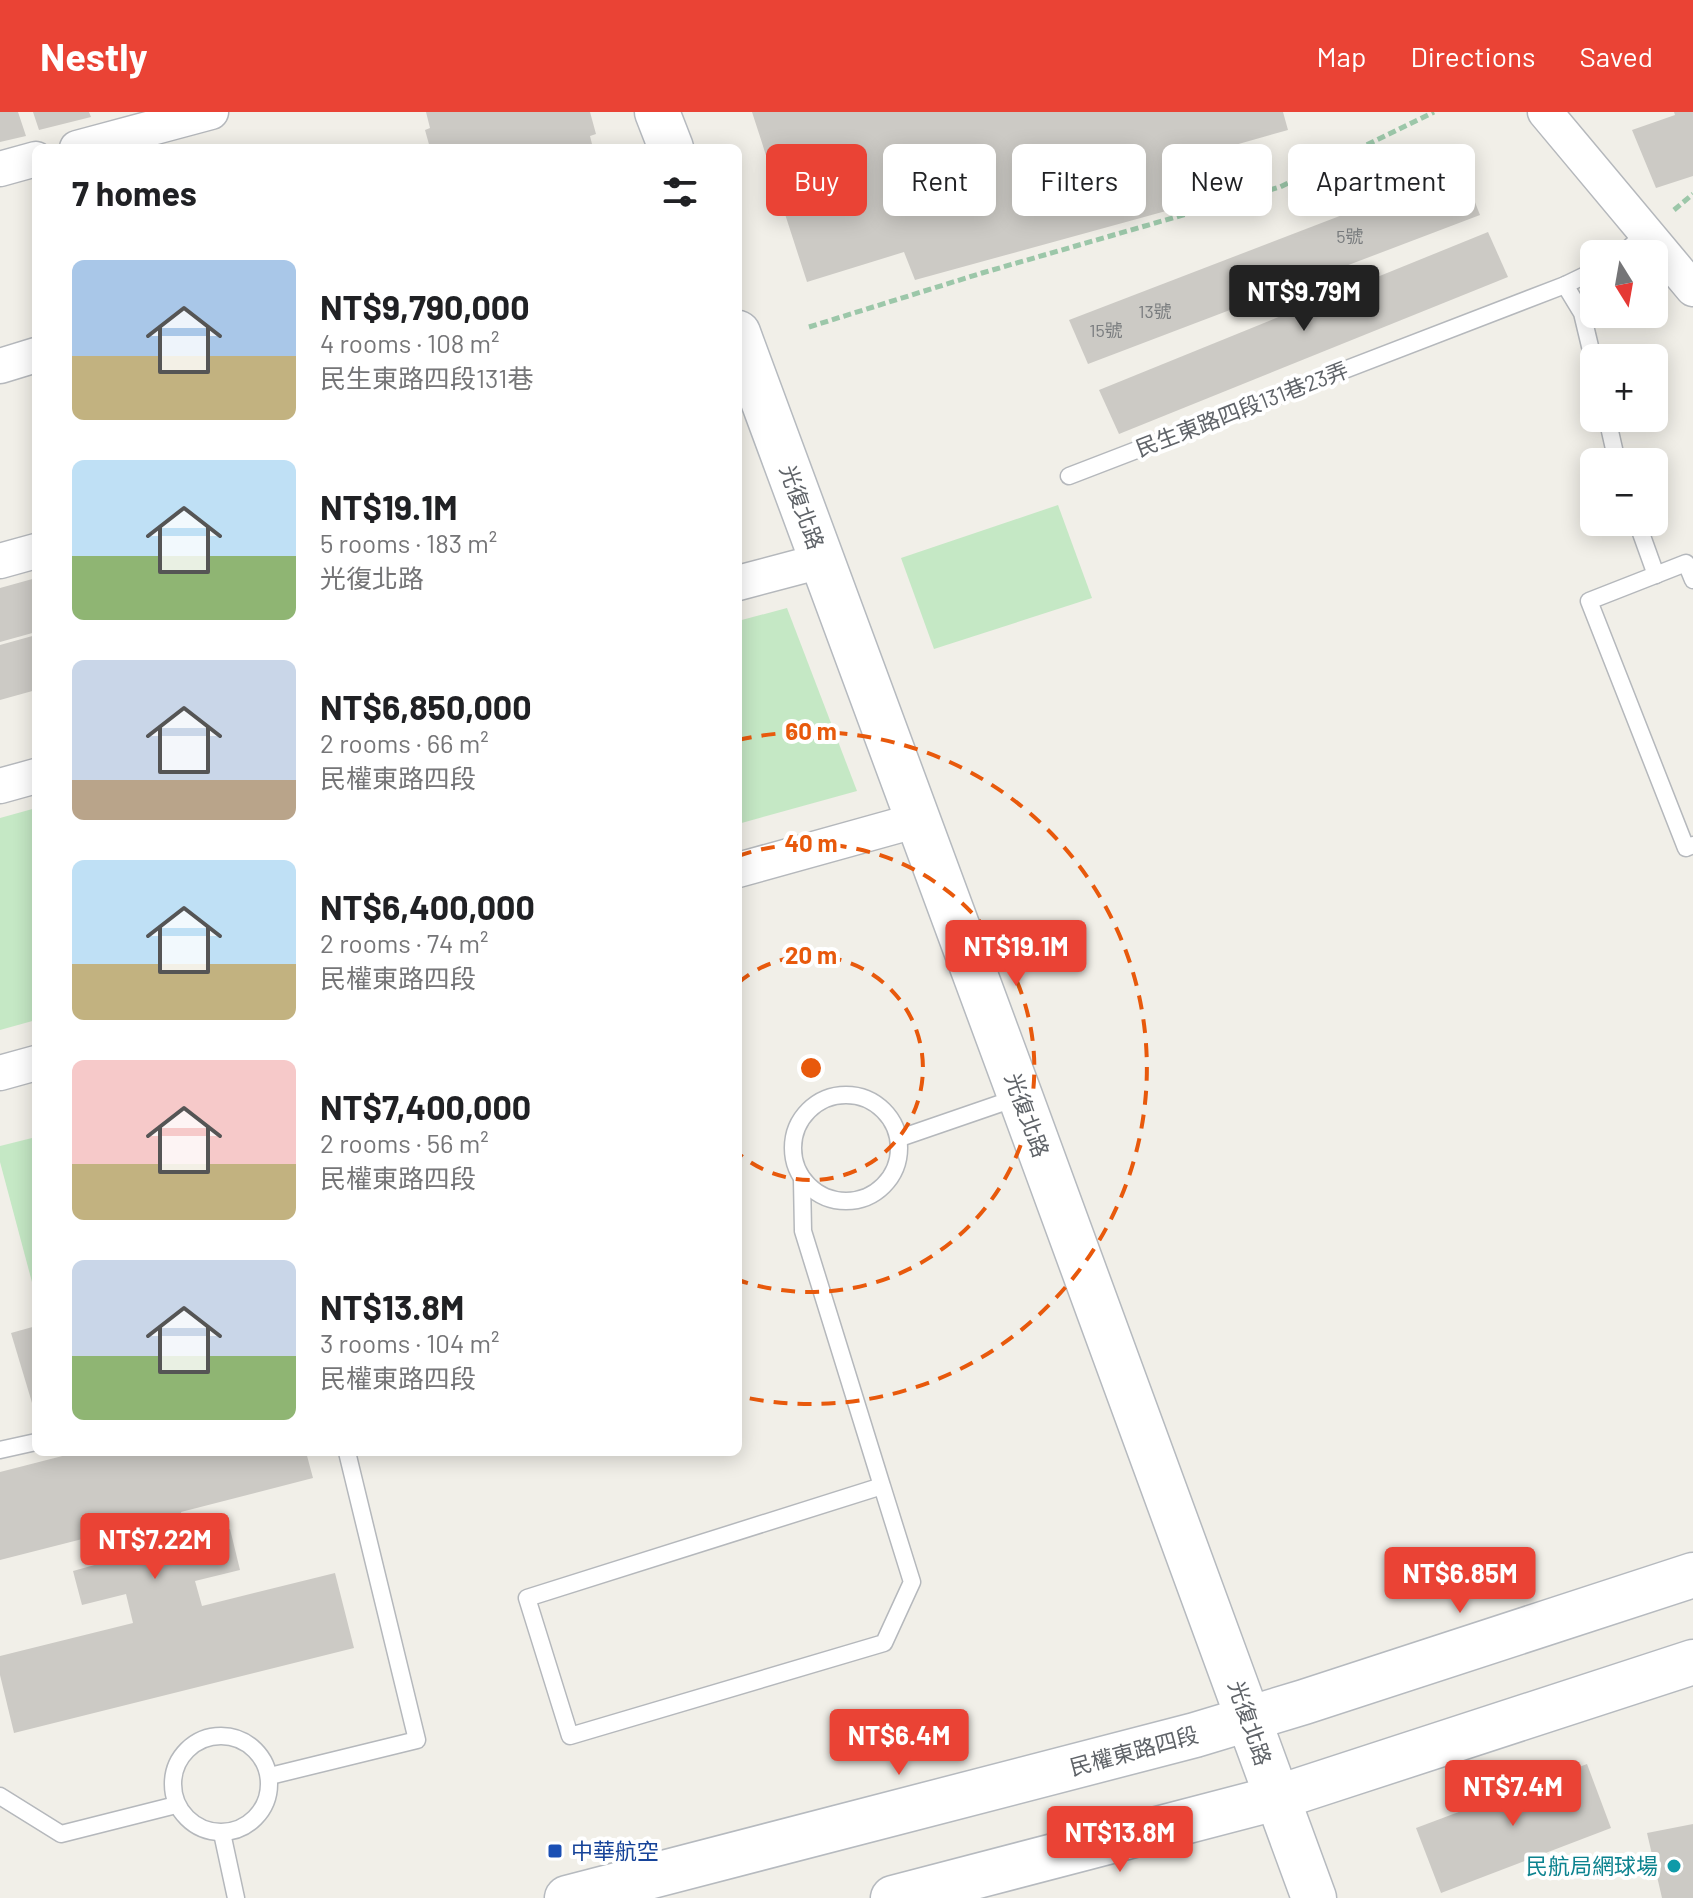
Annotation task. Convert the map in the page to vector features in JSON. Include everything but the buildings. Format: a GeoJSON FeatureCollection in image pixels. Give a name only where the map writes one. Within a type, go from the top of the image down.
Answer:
{"type":"FeatureCollection","features":[{"type":"Feature","properties":{"kind":"main road"},"geometry":{"type":"LineString","coordinates":[[657,112],[669,144]]}},
{"type":"Feature","properties":{"kind":"main road","name":"光復北路"},"geometry":{"type":"LineString","coordinates":[[742,344],[1314,1898]]}},
{"type":"Feature","properties":{"kind":"main road","name":"民權東路四段"},"geometry":{"type":"LineString","coordinates":[[567,1898],[1180,1739],[1693,1575]]}},
{"type":"Feature","properties":{"kind":"main road"},"geometry":{"type":"LineString","coordinates":[[893,1898],[1276,1798],[1693,1662]]}},
{"type":"Feature","properties":{"kind":"street"},"geometry":{"type":"LineString","coordinates":[[92,144],[211,112]]}},
{"type":"Feature","properties":{"kind":"street"},"geometry":{"type":"LineString","coordinates":[[1547,112],[1632,240]]}},
{"type":"Feature","properties":{"kind":"street"},"geometry":{"type":"LineString","coordinates":[[0,169],[32,160]]}},
{"type":"Feature","properties":{"kind":"street"},"geometry":{"type":"LineString","coordinates":[[1668,270],[1693,289]]}},
{"type":"Feature","properties":{"kind":"street"},"geometry":{"type":"LineString","coordinates":[[0,366],[32,356]]}},
{"type":"Feature","properties":{"kind":"street"},"geometry":{"type":"LineString","coordinates":[[0,561],[32,552]]}},
{"type":"Feature","properties":{"kind":"street"},"geometry":{"type":"LineString","coordinates":[[742,582],[821,561]]}},
{"type":"Feature","properties":{"kind":"street"},"geometry":{"type":"LineString","coordinates":[[0,786],[32,777]]}},
{"type":"Feature","properties":{"kind":"street"},"geometry":{"type":"LineString","coordinates":[[742,869],[918,820]]}},
{"type":"Feature","properties":{"kind":"street"},"geometry":{"type":"LineString","coordinates":[[0,1073],[32,1064]]}},
{"type":"Feature","properties":{"kind":"lane","name":"民生東路四段131巷23弄"},"geometry":{"type":"LineString","coordinates":[[1069,476],[1580,278]]}},
{"type":"Feature","properties":{"kind":"lane"},"geometry":{"type":"LineString","coordinates":[[1565,285],[1582,313],[1589,344]]}},
{"type":"Feature","properties":{"kind":"lane"},"geometry":{"type":"LineString","coordinates":[[1642,536],[1656,575]]}},
{"type":"Feature","properties":{"kind":"lane"},"geometry":{"type":"LineString","coordinates":[[1693,580],[1686,563],[1589,601],[1686,848],[1693,845]]}},
{"type":"Feature","properties":{"kind":"lane"},"geometry":{"type":"LineString","coordinates":[[802,1180],[820,1195],[844,1202],[867,1198],[887,1183],[898,1162],[900,1138],[890,1116],[871,1100],[848,1094],[825,1099],[805,1112],[794,1134],[793,1158],[802,1180],[803,1231],[912,1582],[884,1643],[570,1736],[527,1598],[882,1486]]}},
{"type":"Feature","properties":{"kind":"lane"},"geometry":{"type":"LineString","coordinates":[[900,1138],[1020,1096]]}},
{"type":"Feature","properties":{"kind":"lane"},"geometry":{"type":"LineString","coordinates":[[0,1450],[32,1443]]}},
{"type":"Feature","properties":{"kind":"lane"},"geometry":{"type":"LineString","coordinates":[[270,1776],[417,1740],[348,1456]]}},
{"type":"Feature","properties":{"kind":"lane"},"geometry":{"type":"LineString","coordinates":[[234,1736],[258,1751],[270,1776],[266,1803],[249,1825],[222,1833],[195,1826],[176,1805],[172,1778],[183,1752],[206,1737],[234,1736]]}},
{"type":"Feature","properties":{"kind":"lane"},"geometry":{"type":"LineString","coordinates":[[0,1796],[61,1834],[176,1805]]}},
{"type":"Feature","properties":{"kind":"lane"},"geometry":{"type":"LineString","coordinates":[[222,1833],[236,1898]]}},
{"type":"Feature","properties":{"kind":"path"},"geometry":{"type":"LineString","coordinates":[[809,327],[982,273],[1280,187],[1434,112]]}},
{"type":"Feature","properties":{"kind":"path"},"geometry":{"type":"LineString","coordinates":[[1673,211],[1693,194]]}},
{"type":"Feature","properties":{"kind":"green space"},"geometry":{"type":"Polygon","coordinates":[[[1058,505],[1092,598],[934,649],[901,558],[1058,505]]]}},
{"type":"Feature","properties":{"kind":"green space"},"geometry":{"type":"Polygon","coordinates":[[[787,608],[857,791],[742,823],[742,620],[787,608]]]}},
{"type":"Feature","properties":{"kind":"green space"},"geometry":{"type":"Polygon","coordinates":[[[32,809],[32,1021],[0,1030],[0,818],[32,809]]]}},
{"type":"Feature","properties":{"kind":"green space"},"geometry":{"type":"Polygon","coordinates":[[[32,1138],[32,1282],[0,1162],[0,1146],[32,1138]]]}},
{"type":"Feature","properties":{"kind":"place","name":"中華航空"},"geometry":{"type":"Point","coordinates":[555,1851]}},
{"type":"Feature","properties":{"kind":"place","name":"民航局網球場"},"geometry":{"type":"Point","coordinates":[1674,1866]}}]}
